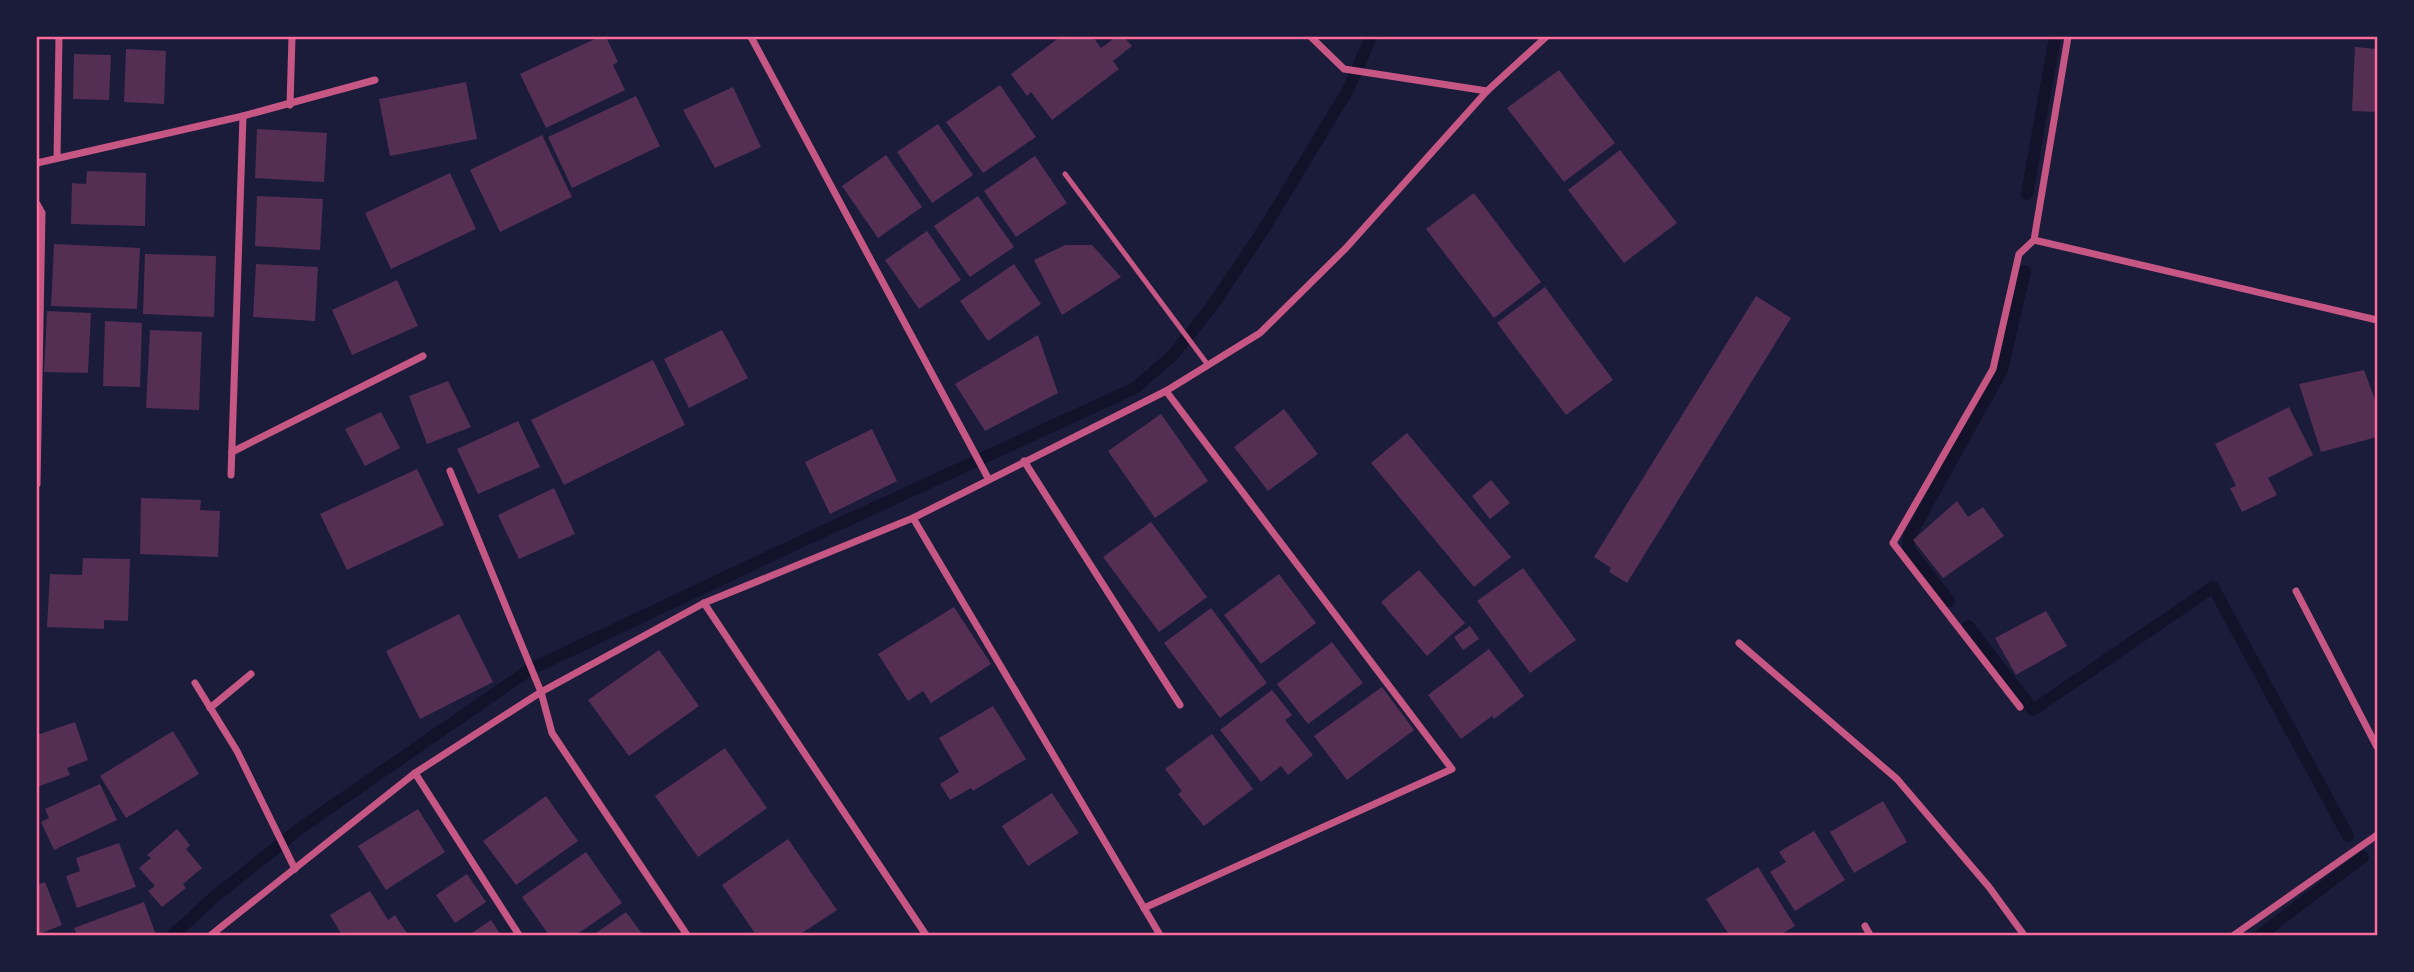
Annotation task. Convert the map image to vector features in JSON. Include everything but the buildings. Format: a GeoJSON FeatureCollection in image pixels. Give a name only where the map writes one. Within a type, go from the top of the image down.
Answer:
{"type":"FeatureCollection","features":[{"type":"Feature","properties":{"kind":"street"},"geometry":{"type":"LineString","coordinates":[[57,158],[59,37]]}},
{"type":"Feature","properties":{"kind":"street"},"geometry":{"type":"LineString","coordinates":[[290,105],[292,37]]}},
{"type":"Feature","properties":{"kind":"street"},"geometry":{"type":"LineString","coordinates":[[751,37],[988,477]]}},
{"type":"Feature","properties":{"kind":"street"},"geometry":{"type":"LineString","coordinates":[[1311,37],[1344,69],[1487,91]]}},
{"type":"Feature","properties":{"kind":"street"},"geometry":{"type":"LineString","coordinates":[[211,935],[415,773],[540,690],[704,603],[913,518],[988,477],[1166,391],[1260,332],[1346,248],[1487,91],[1546,37]]}},
{"type":"Feature","properties":{"kind":"street"},"geometry":{"type":"LineString","coordinates":[[2020,708],[1893,543],[1993,369],[2019,254],[2034,240],[2068,37]]}},
{"type":"Feature","properties":{"kind":"street"},"geometry":{"type":"LineString","coordinates":[[37,163],[243,117],[375,80]]}},
{"type":"Feature","properties":{"kind":"street"},"geometry":{"type":"LineString","coordinates":[[231,475],[243,117]]}},
{"type":"Feature","properties":{"kind":"street"},"geometry":{"type":"LineString","coordinates":[[37,204],[42,213],[37,484]]}},
{"type":"Feature","properties":{"kind":"street"},"geometry":{"type":"LineString","coordinates":[[2034,240],[2377,320]]}},
{"type":"Feature","properties":{"kind":"street"},"geometry":{"type":"LineString","coordinates":[[232,452],[423,356]]}},
{"type":"Feature","properties":{"kind":"street"},"geometry":{"type":"LineString","coordinates":[[1144,908],[1451,769],[1166,391]]}},
{"type":"Feature","properties":{"kind":"street"},"geometry":{"type":"LineString","coordinates":[[1024,461],[1180,705]]}},
{"type":"Feature","properties":{"kind":"street"},"geometry":{"type":"LineString","coordinates":[[450,471],[540,690],[552,733],[687,935]]}},
{"type":"Feature","properties":{"kind":"street"},"geometry":{"type":"LineString","coordinates":[[913,518],[1160,935]]}},
{"type":"Feature","properties":{"kind":"street"},"geometry":{"type":"LineString","coordinates":[[2296,591],[2377,747]]}},
{"type":"Feature","properties":{"kind":"street"},"geometry":{"type":"LineString","coordinates":[[704,603],[926,935]]}},
{"type":"Feature","properties":{"kind":"street"},"geometry":{"type":"LineString","coordinates":[[1739,643],[1898,779],[1989,887],[2024,935]]}},
{"type":"Feature","properties":{"kind":"street"},"geometry":{"type":"LineString","coordinates":[[210,708],[251,674]]}},
{"type":"Feature","properties":{"kind":"street"},"geometry":{"type":"LineString","coordinates":[[195,683],[237,751],[294,867]]}},
{"type":"Feature","properties":{"kind":"street"},"geometry":{"type":"LineString","coordinates":[[415,773],[519,935]]}},
{"type":"Feature","properties":{"kind":"street"},"geometry":{"type":"LineString","coordinates":[[2234,935],[2377,835]]}},
{"type":"Feature","properties":{"kind":"street"},"geometry":{"type":"LineString","coordinates":[[1865,926],[1870,935]]}},
{"type":"Feature","properties":{"kind":"lane"},"geometry":{"type":"LineString","coordinates":[[1065,174],[1207,363]]}},
{"type":"Feature","properties":{"kind":"waterway"},"geometry":{"type":"LineString","coordinates":[[173,935],[213,898],[302,827],[529,670],[1135,388],[1172,356],[1210,309],[1267,224],[1349,88],[1371,37]]}},
{"type":"Feature","properties":{"kind":"waterway"},"geometry":{"type":"LineString","coordinates":[[2027,194],[2055,37]]}},
{"type":"Feature","properties":{"kind":"waterway"},"geometry":{"type":"LineString","coordinates":[[1949,601],[1908,548],[1909,537],[2002,370],[2025,271]]}},
{"type":"Feature","properties":{"kind":"waterway"},"geometry":{"type":"LineString","coordinates":[[1968,626],[2033,710],[2213,587],[2348,836]]}},
{"type":"Feature","properties":{"kind":"waterway"},"geometry":{"type":"LineString","coordinates":[[2260,935],[2363,857]]}}]}
